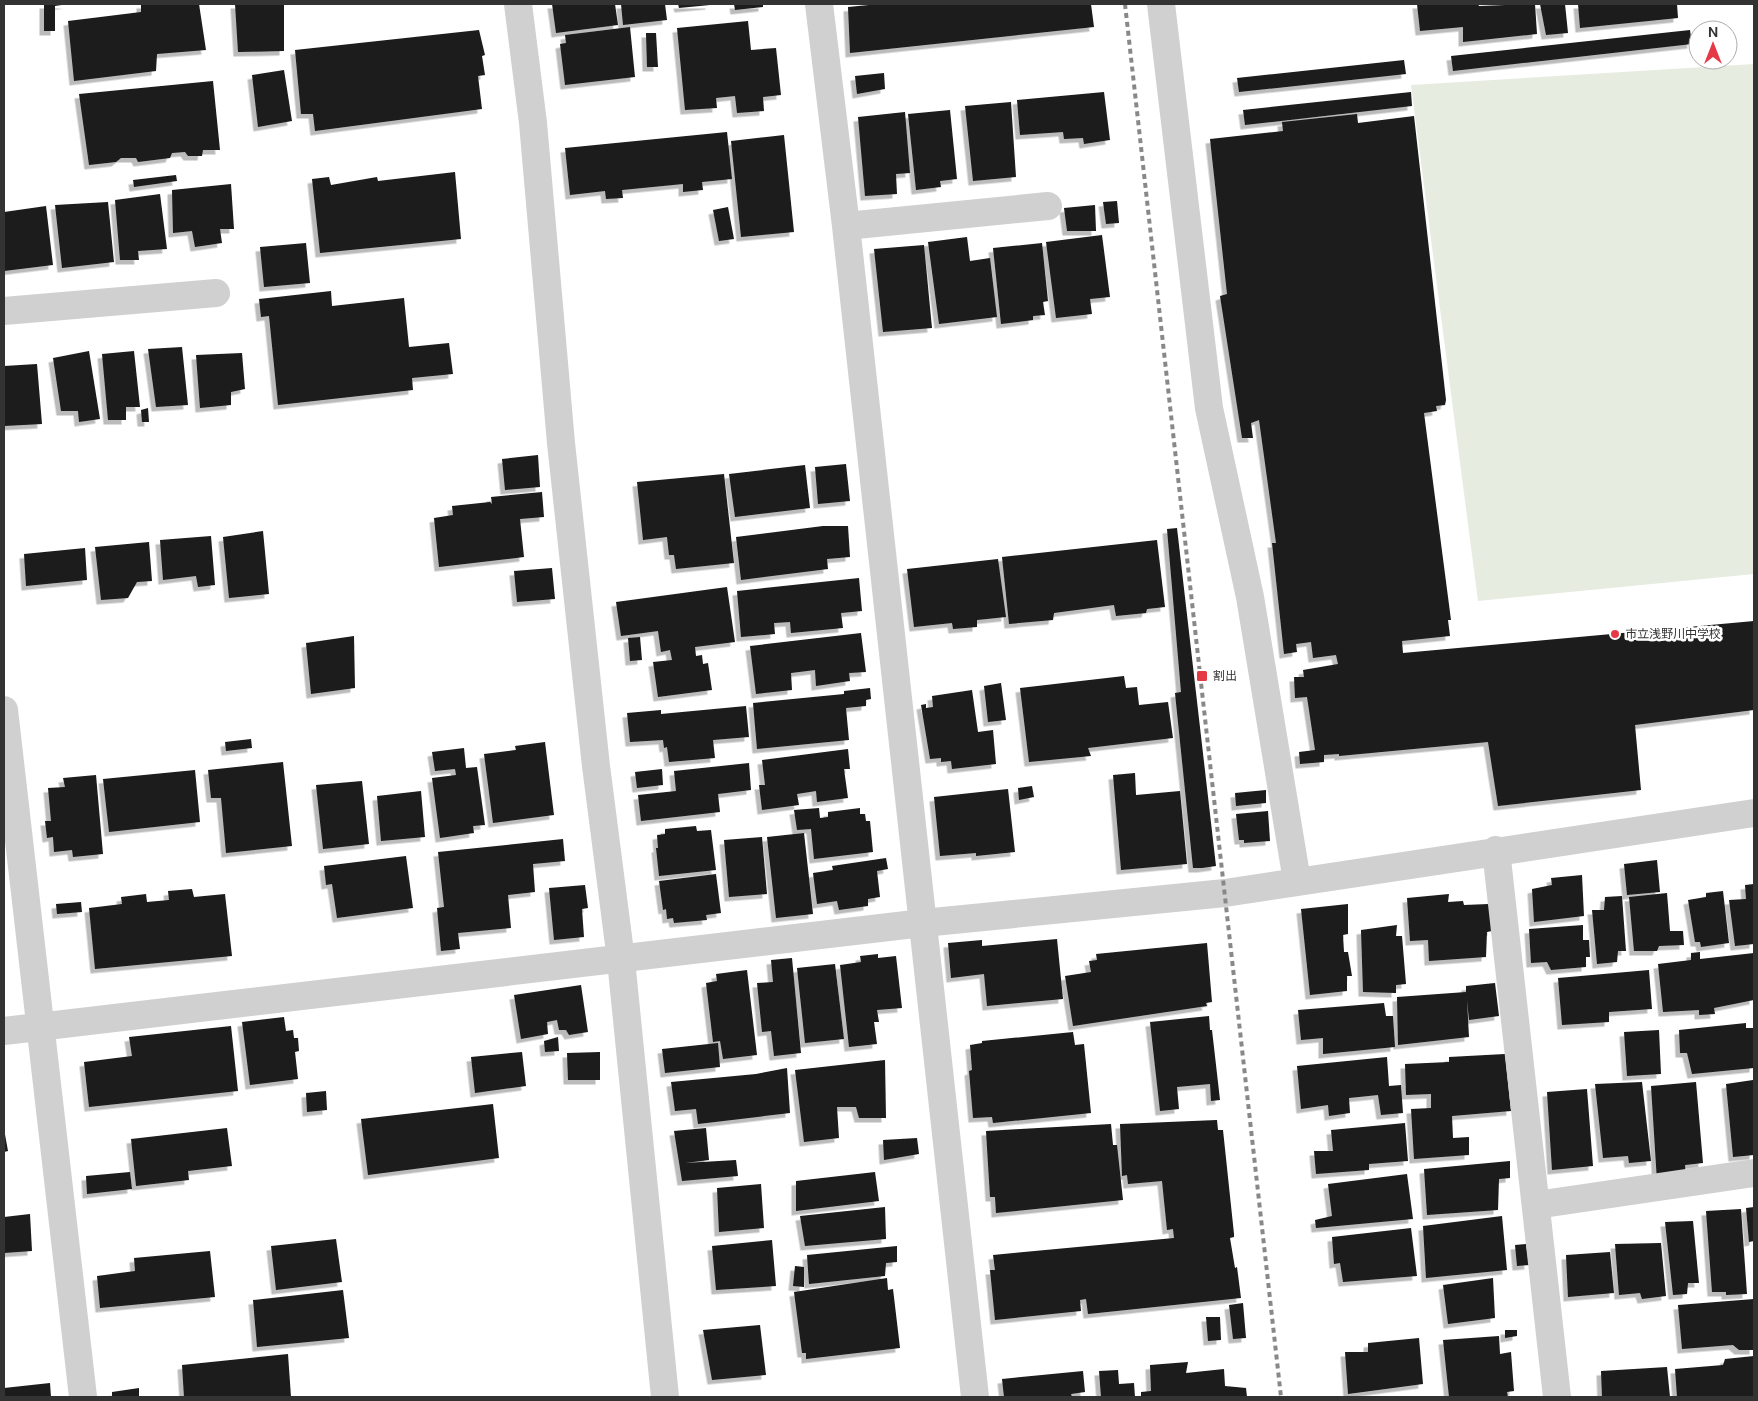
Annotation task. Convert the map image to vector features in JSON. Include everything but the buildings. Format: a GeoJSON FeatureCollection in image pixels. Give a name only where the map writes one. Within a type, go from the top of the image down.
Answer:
{"type":"FeatureCollection","features":[{"type":"Feature","properties":{"kind":"street"},"geometry":{"type":"LineString","coordinates":[[518,4],[533,123],[562,442],[594,746],[621,960],[665,1397]]}},
{"type":"Feature","properties":{"kind":"street"},"geometry":{"type":"LineString","coordinates":[[818,4],[846,226],[975,1397]]}},
{"type":"Feature","properties":{"kind":"street"},"geometry":{"type":"LineString","coordinates":[[1161,4],[1209,408],[1250,597],[1297,881]]}},
{"type":"Feature","properties":{"kind":"street"},"geometry":{"type":"LineString","coordinates":[[846,226],[1048,206]]}},
{"type":"Feature","properties":{"kind":"street"},"geometry":{"type":"LineString","coordinates":[[4,311],[216,293]]}},
{"type":"Feature","properties":{"kind":"street"},"geometry":{"type":"LineString","coordinates":[[4,710],[8,791],[41,1027],[83,1397]]}},
{"type":"Feature","properties":{"kind":"street"},"geometry":{"type":"LineString","coordinates":[[4,1031],[923,923],[1225,893],[1496,850],[1754,813]]}},
{"type":"Feature","properties":{"kind":"street"},"geometry":{"type":"LineString","coordinates":[[1496,850],[1557,1397]]}},
{"type":"Feature","properties":{"kind":"street"},"geometry":{"type":"LineString","coordinates":[[1536,1205],[1754,1173]]}},
{"type":"Feature","properties":{"kind":"shaded area"},"geometry":{"type":"Polygon","coordinates":[[[1754,64],[1754,574],[1478,601],[1411,85],[1688,68],[1688,70],[1738,70],[1738,65],[1754,64]]]}},
{"type":"Feature","properties":{"kind":"railway"},"geometry":{"type":"LineString","coordinates":[[1125,4],[1281,1397]]}},
{"type":"Feature","properties":{"kind":"place","name":"市立浅野川中学校"},"geometry":{"type":"Point","coordinates":[1615,634]}},
{"type":"Feature","properties":{"kind":"place","name":"割出"},"geometry":{"type":"Point","coordinates":[1202,676]}}]}
